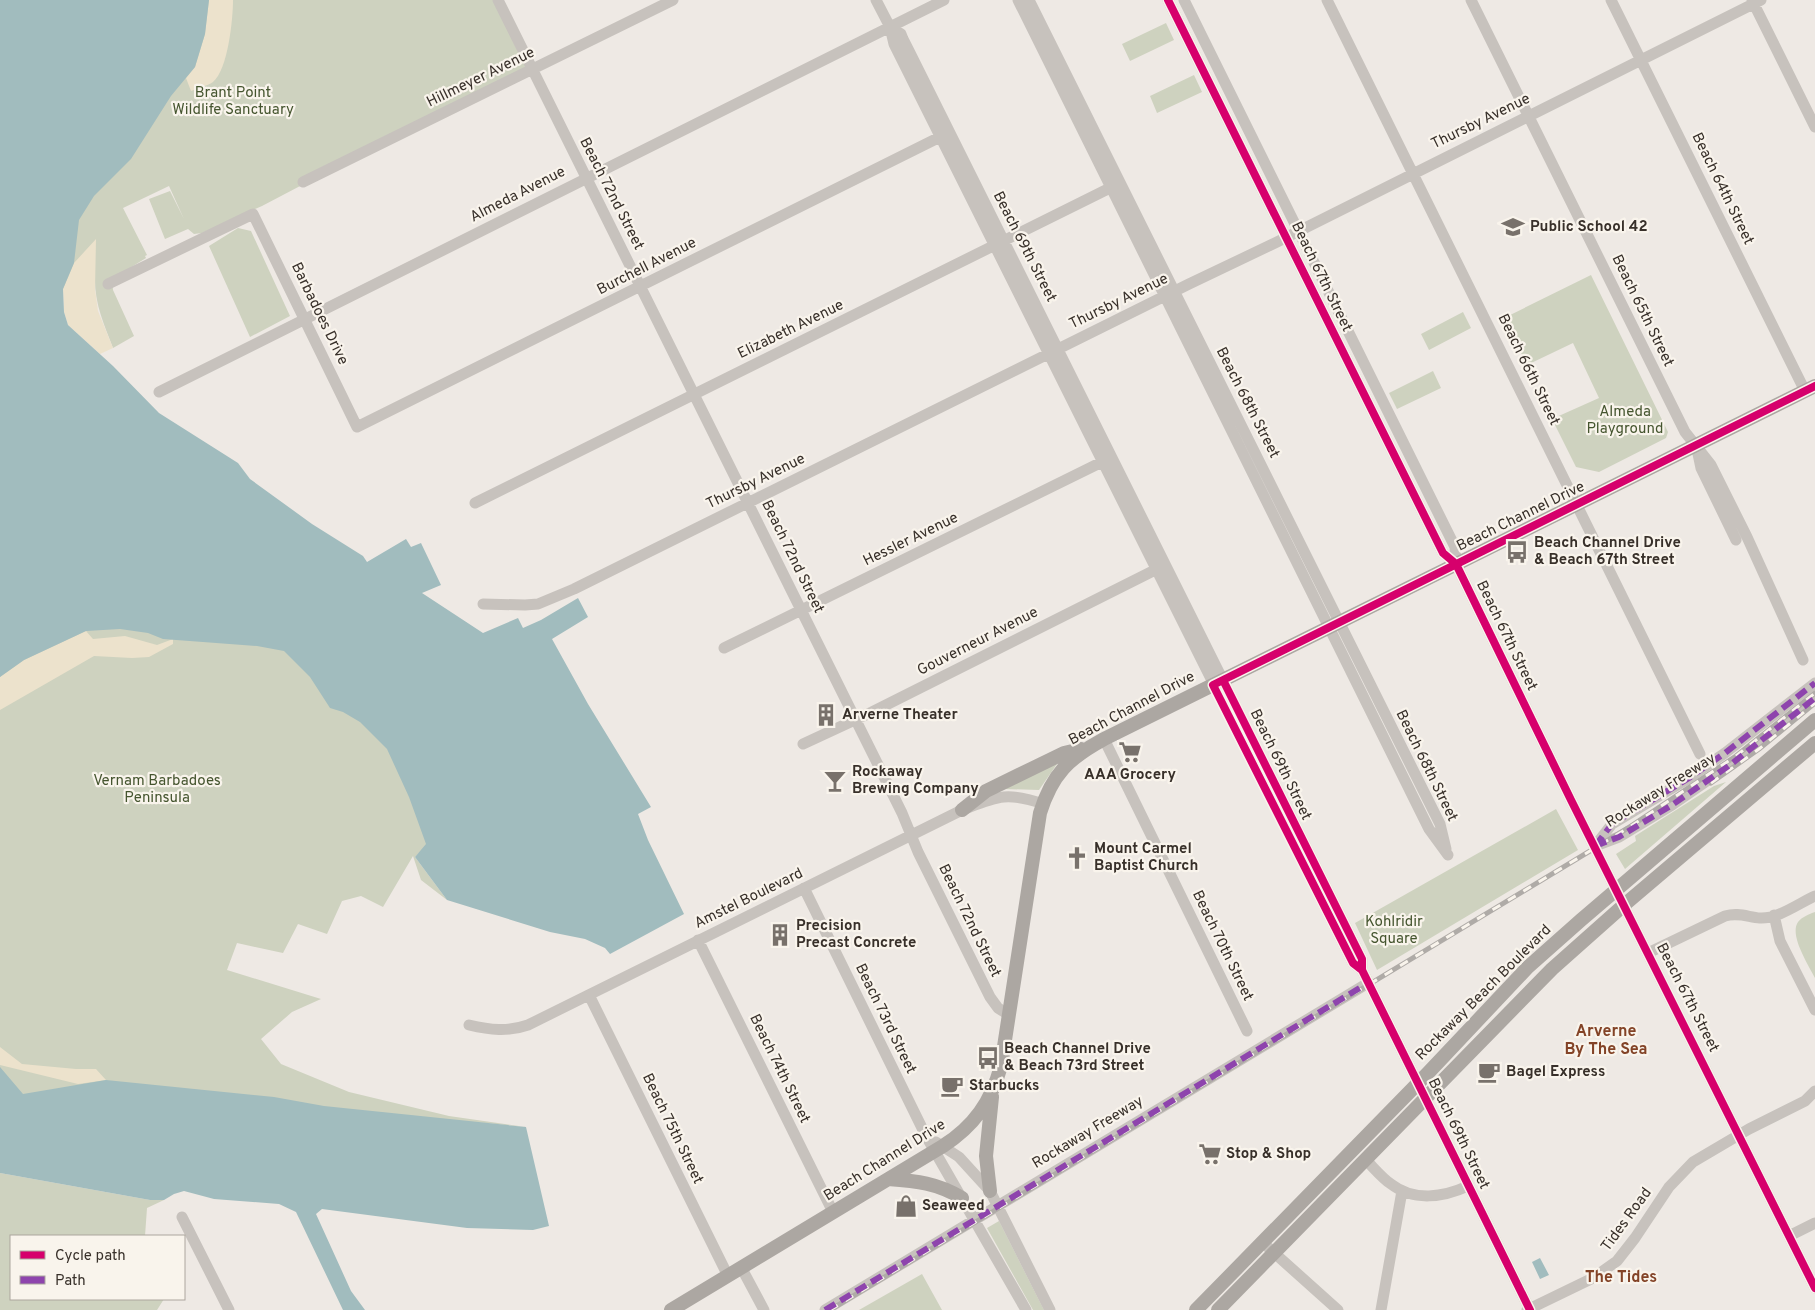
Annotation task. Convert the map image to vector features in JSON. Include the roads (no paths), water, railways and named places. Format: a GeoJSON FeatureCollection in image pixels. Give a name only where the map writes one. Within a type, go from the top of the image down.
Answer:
{"type":"FeatureCollection","features":[{"type":"Feature","properties":{"kind":"main road","name":"Beach Channel Drive"},"geometry":{"type":"LineString","coordinates":[[671,1310],[939,1148],[958,1135],[972,1122],[993,1091],[1001,1066],[1036,832],[1043,804],[1050,787],[1060,771],[1072,759],[1104,739],[1810,388]]}},
{"type":"Feature","properties":{"kind":"main road","name":"Rockaway Beach Boulevard"},"geometry":{"type":"LineString","coordinates":[[1196,1310],[1514,982],[1558,940],[1815,720]]}},
{"type":"Feature","properties":{"kind":"main road","name":"Rockaway Beach Boulevard"},"geometry":{"type":"LineString","coordinates":[[1218,1310],[1559,963],[1624,905],[1815,743]]}},
{"type":"Feature","properties":{"kind":"main road"},"geometry":{"type":"LineString","coordinates":[[962,810],[986,791],[1064,753],[1089,747]]}},
{"type":"Feature","properties":{"kind":"main road"},"geometry":{"type":"LineString","coordinates":[[1514,982],[1526,995]]}},
{"type":"Feature","properties":{"kind":"main road"},"geometry":{"type":"LineString","coordinates":[[990,1191],[986,1150],[993,1091]]}},
{"type":"Feature","properties":{"kind":"main road"},"geometry":{"type":"LineString","coordinates":[[888,1179],[935,1184],[962,1198]]}},
{"type":"Feature","properties":{"kind":"street","name":"Beach 72nd Street"},"geometry":{"type":"LineString","coordinates":[[498,0],[856,720],[990,997],[998,1008],[1009,1015]]}},
{"type":"Feature","properties":{"kind":"street","name":"Hillmeyer Avenue"},"geometry":{"type":"LineString","coordinates":[[303,182],[673,0]]}},
{"type":"Feature","properties":{"kind":"street","name":"Beach 69th Street"},"geometry":{"type":"LineString","coordinates":[[876,0],[890,27],[894,44],[945,135],[1218,683],[1362,959],[1362,970],[1368,983],[1529,1310]]}},
{"type":"Feature","properties":{"kind":"street","name":"Almeda Avenue"},"geometry":{"type":"LineString","coordinates":[[159,392],[944,0]]}},
{"type":"Feature","properties":{"kind":"street","name":"Beach 68th Street"},"geometry":{"type":"LineString","coordinates":[[1018,0],[1056,66],[1334,625],[1429,829],[1448,855],[1440,824],[1334,625]]}},
{"type":"Feature","properties":{"kind":"street","name":"Beach 68th Street"},"geometry":{"type":"LineString","coordinates":[[1029,0],[1056,66]]}},
{"type":"Feature","properties":{"kind":"street","name":"Beach 67th Street"},"geometry":{"type":"LineString","coordinates":[[1168,0],[1443,553],[1456,564]]}},
{"type":"Feature","properties":{"kind":"street","name":"Beach 67th Street"},"geometry":{"type":"LineString","coordinates":[[1184,0],[1455,547],[1456,564],[1815,1288]]}},
{"type":"Feature","properties":{"kind":"street","name":"Beach 66th Street"},"geometry":{"type":"LineString","coordinates":[[1327,0],[1578,504],[1700,754]]}},
{"type":"Feature","properties":{"kind":"street","name":"Beach 65th Street"},"geometry":{"type":"LineString","coordinates":[[1471,0],[1685,432],[1711,465],[1803,660]]}},
{"type":"Feature","properties":{"kind":"street","name":"Beach 64th Street"},"geometry":{"type":"LineString","coordinates":[[1611,0],[1810,388]]}},
{"type":"Feature","properties":{"kind":"street","name":"Thursby Avenue"},"geometry":{"type":"LineString","coordinates":[[483,604],[526,605],[543,602],[584,584],[1286,238],[1756,1]]}},
{"type":"Feature","properties":{"kind":"street"},"geometry":{"type":"LineString","coordinates":[[1756,1],[1815,127]]}},
{"type":"Feature","properties":{"kind":"street","name":"Burchell Avenue"},"geometry":{"type":"LineString","coordinates":[[357,427],[945,135]]}},
{"type":"Feature","properties":{"kind":"street","name":"Elizabeth Avenue"},"geometry":{"type":"LineString","coordinates":[[475,503],[1116,186]]}},
{"type":"Feature","properties":{"kind":"street","name":"Barbadoes Drive"},"geometry":{"type":"LineString","coordinates":[[108,284],[253,214],[357,427]]}},
{"type":"Feature","properties":{"kind":"street","name":"Beach 65th Street"},"geometry":{"type":"LineString","coordinates":[[1696,445],[1701,468],[1736,540]]}},
{"type":"Feature","properties":{"kind":"street","name":"Hessler Avenue"},"geometry":{"type":"LineString","coordinates":[[724,648],[1107,459]]}},
{"type":"Feature","properties":{"kind":"street","name":"Gouverneur Avenue"},"geometry":{"type":"LineString","coordinates":[[803,744],[856,720],[1161,567]]}},
{"type":"Feature","properties":{"kind":"street","name":"Rockaway Freeway"},"geometry":{"type":"LineString","coordinates":[[1595,846],[1612,824],[1689,778],[1725,753],[1815,683]]}},
{"type":"Feature","properties":{"kind":"street","name":"Rockaway Freeway"},"geometry":{"type":"LineString","coordinates":[[1595,846],[1619,837],[1686,795],[1737,760],[1815,698]]}},
{"type":"Feature","properties":{"kind":"street","name":"Beach 70th Street"},"geometry":{"type":"LineString","coordinates":[[1104,739],[1247,1031]]}},
{"type":"Feature","properties":{"kind":"street","name":"Amstel Boulevard"},"geometry":{"type":"LineString","coordinates":[[469,1025],[496,1030],[523,1027],[962,810],[989,800],[1009,796],[1021,797],[1043,804]]}},
{"type":"Feature","properties":{"kind":"street","name":"Beach 73rd Street"},"geometry":{"type":"LineString","coordinates":[[804,888],[926,1136],[939,1148],[959,1157],[990,1191],[1050,1310]]}},
{"type":"Feature","properties":{"kind":"street"},"geometry":{"type":"LineString","coordinates":[[1648,953],[1725,916],[1736,914],[1760,918],[1774,915],[1815,896]]}},
{"type":"Feature","properties":{"kind":"street"},"geometry":{"type":"LineString","coordinates":[[1774,915],[1780,941],[1815,1010]]}},
{"type":"Feature","properties":{"kind":"street","name":"Beach 74th Street"},"geometry":{"type":"LineString","coordinates":[[698,940],[833,1212]]}},
{"type":"Feature","properties":{"kind":"street","name":"Rockaway Freeway"},"geometry":{"type":"LineString","coordinates":[[825,1310],[1368,983]]}},
{"type":"Feature","properties":{"kind":"street","name":"Beach 75th Street"},"geometry":{"type":"LineString","coordinates":[[589,996],[728,1276]]}},
{"type":"Feature","properties":{"kind":"street","name":"Tides Road"},"geometry":{"type":"LineString","coordinates":[[1529,1310],[1584,1283],[1610,1267],[1629,1247],[1669,1187],[1680,1174],[1700,1158],[1739,1135],[1805,1101],[1815,1091]]}},
{"type":"Feature","properties":{"kind":"street","name":"Beach 73rd Street"},"geometry":{"type":"LineString","coordinates":[[939,1148],[962,1198],[1026,1310]]}},
{"type":"Feature","properties":{"kind":"street"},"geometry":{"type":"LineString","coordinates":[[1366,1160],[1389,1183],[1402,1191],[1436,1196],[1468,1186]]}},
{"type":"Feature","properties":{"kind":"street"},"geometry":{"type":"LineString","coordinates":[[1381,1310],[1402,1191]]}},
{"type":"Feature","properties":{"kind":"street"},"geometry":{"type":"LineString","coordinates":[[182,1216],[229,1310]]}},
{"type":"Feature","properties":{"kind":"street"},"geometry":{"type":"LineString","coordinates":[[1789,1236],[1815,1223]]}},
{"type":"Feature","properties":{"kind":"street"},"geometry":{"type":"LineString","coordinates":[[1262,1242],[1338,1310]]}},
{"type":"Feature","properties":{"kind":"street"},"geometry":{"type":"LineString","coordinates":[[742,1268],[764,1310]]}},
{"type":"Feature","properties":{"kind":"water"},"geometry":{"type":"Polygon","coordinates":[[[0,0],[209,0],[205,34],[195,67],[171,96],[131,159],[94,196],[79,220],[74,263],[63,289],[64,312],[68,325],[113,366],[159,413],[238,463],[250,479],[312,524],[363,556],[367,562],[406,539],[411,547],[421,543],[441,585],[422,593],[483,633],[518,618],[523,628],[541,620],[578,598],[588,617],[552,639],[588,704],[651,807],[638,814],[648,840],[684,914],[610,954],[605,948],[585,939],[550,932],[447,900],[415,857],[426,844],[409,797],[387,749],[360,722],[343,712],[330,708],[310,677],[284,651],[257,646],[163,639],[148,633],[120,629],[86,631],[24,660],[0,677],[0,0]]]}},
{"type":"Feature","properties":{"kind":"water"},"geometry":{"type":"Polygon","coordinates":[[[0,1067],[23,1094],[106,1080],[274,1097],[324,1106],[526,1127],[549,1226],[533,1230],[467,1228],[322,1209],[316,1214],[351,1291],[365,1310],[343,1310],[296,1212],[279,1204],[214,1199],[184,1191],[164,1200],[150,1200],[0,1173],[0,1067]]]}},
{"type":"Feature","properties":{"kind":"water"},"geometry":{"type":"Polygon","coordinates":[[[1540,1258],[1549,1275],[1540,1279],[1532,1262],[1540,1258]]]}},
{"type":"Feature","properties":{"kind":"railway"},"geometry":{"type":"LineString","coordinates":[[830,1310],[1628,828],[1736,756],[1815,693]]}},
{"type":"Feature","properties":{"kind":"railway"},"geometry":{"type":"LineString","coordinates":[[1711,783],[1759,749],[1815,703]]}},
{"type":"Feature","properties":{"kind":"place","name":"Public School 42"},"geometry":{"type":"Point","coordinates":[1513,227]}},
{"type":"Feature","properties":{"kind":"place","name":"Beach Channel Drive & Beach 67th Street"},"geometry":{"type":"Point","coordinates":[1517,552]}},
{"type":"Feature","properties":{"kind":"place","name":"Arverne Theater"},"geometry":{"type":"Point","coordinates":[826,715]}},
{"type":"Feature","properties":{"kind":"place","name":"AAA Grocery"},"geometry":{"type":"Point","coordinates":[1130,752]}},
{"type":"Feature","properties":{"kind":"place","name":"Rockaway Brewing Company"},"geometry":{"type":"Point","coordinates":[835,781]}},
{"type":"Feature","properties":{"kind":"place","name":"Mount Carmel Baptist Church"},"geometry":{"type":"Point","coordinates":[1077,858]}},
{"type":"Feature","properties":{"kind":"place","name":"Precision Precast Concrete"},"geometry":{"type":"Point","coordinates":[780,935]}},
{"type":"Feature","properties":{"kind":"place","name":"Beach Channel Drive & Beach 73rd Street"},"geometry":{"type":"Point","coordinates":[988,1058]}},
{"type":"Feature","properties":{"kind":"place","name":"Bagel Express"},"geometry":{"type":"Point","coordinates":[1489,1072]}},
{"type":"Feature","properties":{"kind":"place","name":"Starbucks"},"geometry":{"type":"Point","coordinates":[952,1086]}},
{"type":"Feature","properties":{"kind":"place","name":"Stop & Shop"},"geometry":{"type":"Point","coordinates":[1210,1154]}},
{"type":"Feature","properties":{"kind":"place","name":"Seaweed"},"geometry":{"type":"Point","coordinates":[906,1206]}},
{"type":"Feature","properties":{"kind":"district","name":"Arverne By The Sea"},"geometry":{"type":"Point","coordinates":[1606,1041]}},
{"type":"Feature","properties":{"kind":"district","name":"The Tides"},"geometry":{"type":"Point","coordinates":[1621,1278]}},
{"type":"Feature","properties":{"kind":"park label","name":"Brant Point Wildlife Sanctuary"},"geometry":{"type":"Point","coordinates":[233,102]}},
{"type":"Feature","properties":{"kind":"park label","name":"Almeda Playground"},"geometry":{"type":"Point","coordinates":[1625,420]}},
{"type":"Feature","properties":{"kind":"park label","name":"Vernam Barbadoes Peninsula"},"geometry":{"type":"Point","coordinates":[157,790]}},
{"type":"Feature","properties":{"kind":"park label","name":"Kohlridir Square"},"geometry":{"type":"Point","coordinates":[1394,930]}}]}
